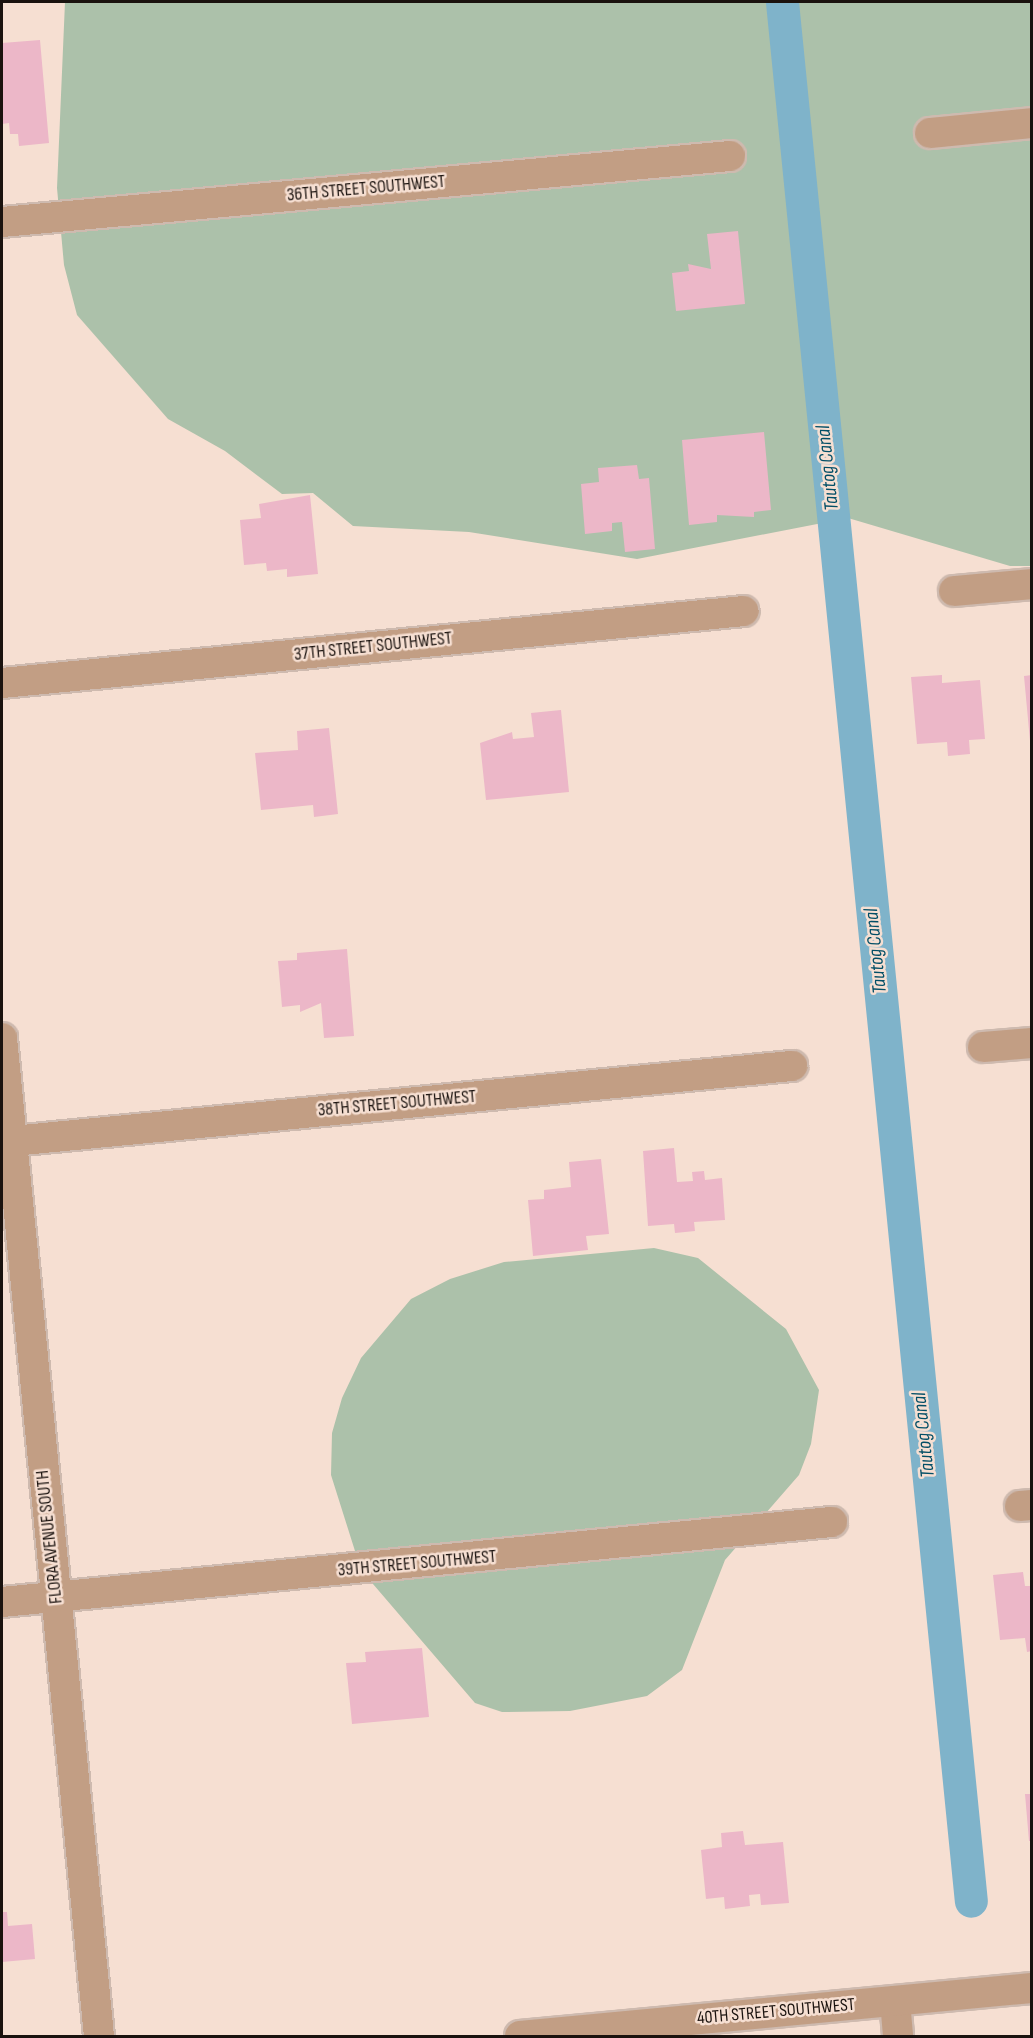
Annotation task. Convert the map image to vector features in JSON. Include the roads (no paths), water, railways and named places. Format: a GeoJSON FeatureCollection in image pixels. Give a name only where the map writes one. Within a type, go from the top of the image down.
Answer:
{"type":"FeatureCollection","features":[{"type":"Feature","properties":{"kind":"street"},"geometry":{"type":"LineString","coordinates":[[930,133],[1032,123]]}},
{"type":"Feature","properties":{"kind":"street","name":"36TH STREET SOUTHWEST"},"geometry":{"type":"LineString","coordinates":[[2,222],[730,156]]}},
{"type":"Feature","properties":{"kind":"street"},"geometry":{"type":"LineString","coordinates":[[954,591],[1032,584]]}},
{"type":"Feature","properties":{"kind":"street","name":"37TH STREET SOUTHWEST"},"geometry":{"type":"LineString","coordinates":[[2,683],[744,611]]}},
{"type":"Feature","properties":{"kind":"street","name":"FLORA AVENUE SOUTH"},"geometry":{"type":"LineString","coordinates":[[2,1038],[7,1141],[56,1597],[99,2037]]}},
{"type":"Feature","properties":{"kind":"street"},"geometry":{"type":"LineString","coordinates":[[983,1047],[1032,1043]]}},
{"type":"Feature","properties":{"kind":"street","name":"38TH STREET SOUTHWEST"},"geometry":{"type":"LineString","coordinates":[[7,1141],[792,1066]]}},
{"type":"Feature","properties":{"kind":"street","name":"39TH STREET SOUTHWEST"},"geometry":{"type":"LineString","coordinates":[[2,1602],[832,1522]]}},
{"type":"Feature","properties":{"kind":"street","name":"40TH STREET SOUTHWEST"},"geometry":{"type":"LineString","coordinates":[[520,2037],[1032,1988]]}},
{"type":"Feature","properties":{"kind":"street"},"geometry":{"type":"LineString","coordinates":[[895,2001],[898,2037]]}},
{"type":"Feature","properties":{"kind":"waterway","name":"Tautog Canal"},"geometry":{"type":"LineString","coordinates":[[782,2],[971,1901]]}}]}
